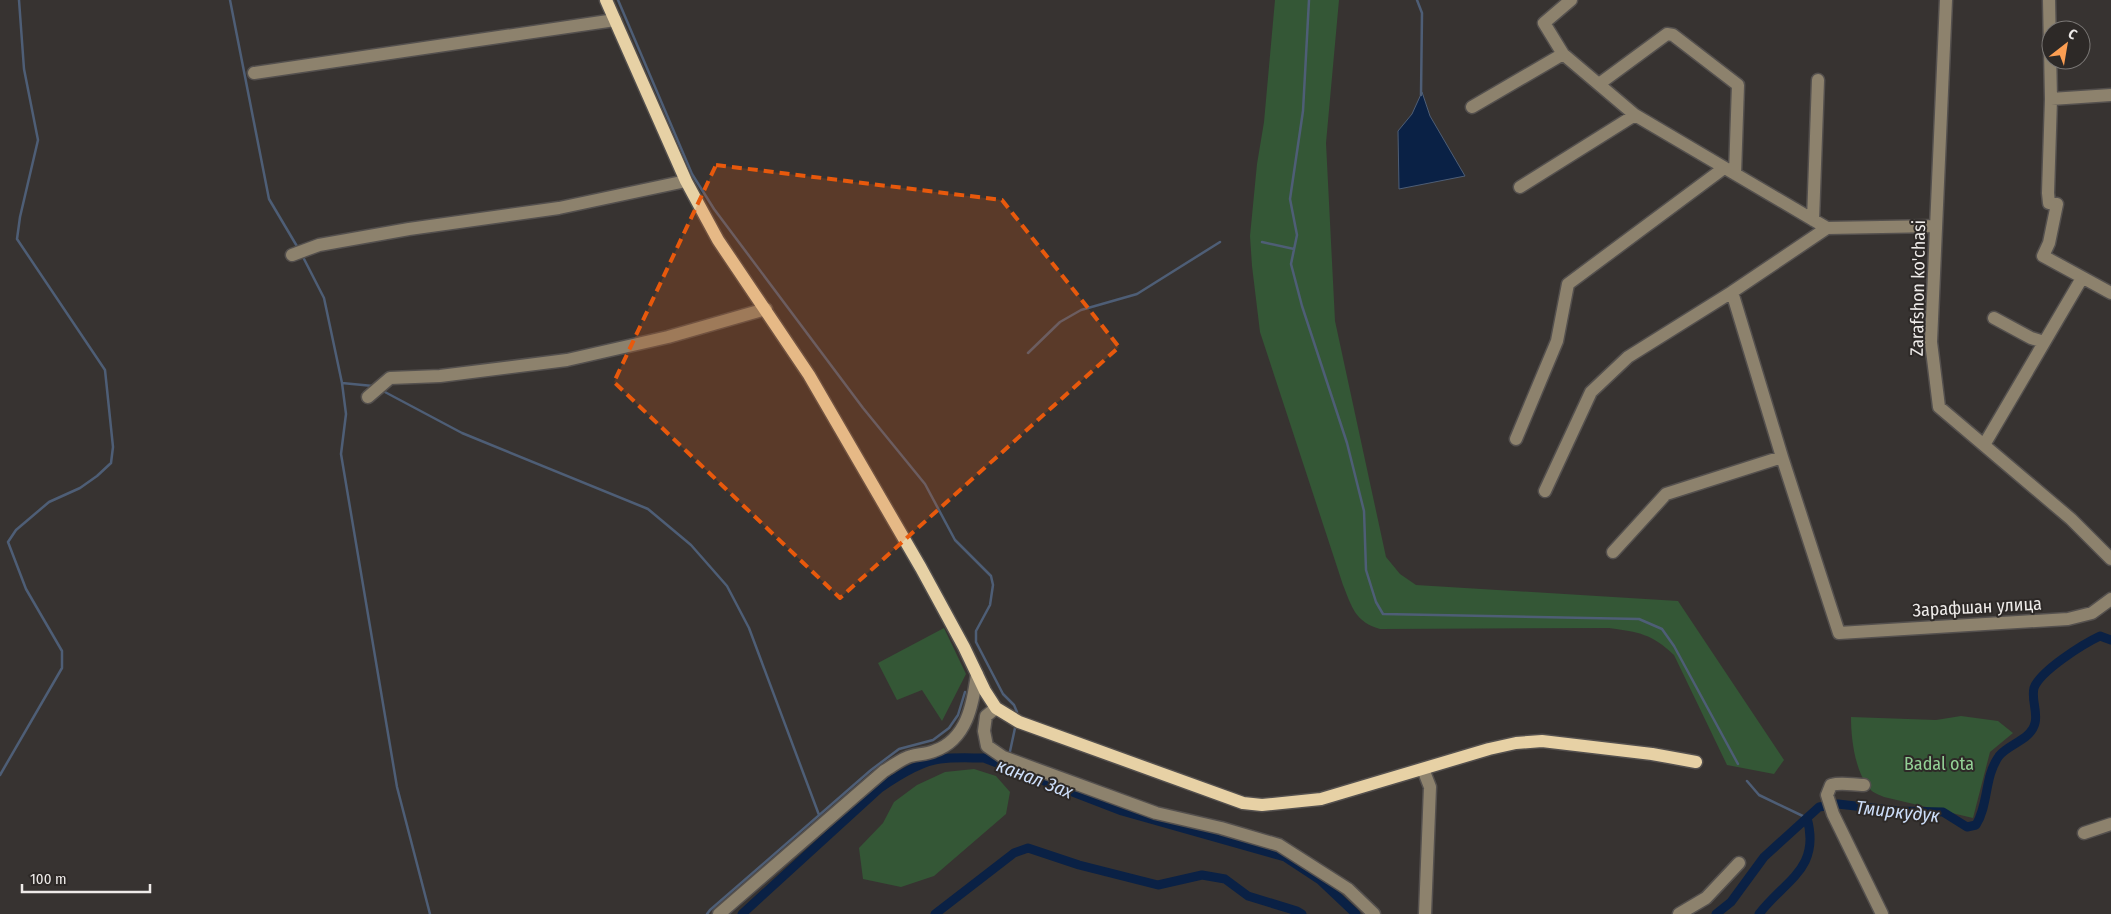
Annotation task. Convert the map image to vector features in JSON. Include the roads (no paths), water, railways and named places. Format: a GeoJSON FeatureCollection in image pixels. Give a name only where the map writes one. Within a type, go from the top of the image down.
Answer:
{"type":"FeatureCollection","features":[{"type":"Feature","properties":{"kind":"main road"},"geometry":{"type":"LineString","coordinates":[[606,0],[686,181],[718,240],[809,375],[921,568],[964,647],[977,674],[991,712],[1243,803],[1262,805],[1320,799],[1489,749],[1516,743],[1542,741],[1652,754],[1696,762]]}},
{"type":"Feature","properties":{"kind":"street"},"geometry":{"type":"LineString","coordinates":[[1571,0],[1544,23],[1563,54],[1635,114],[1827,228],[1936,226]]}},
{"type":"Feature","properties":{"kind":"street","name":"Zarafshon ko'chasi"},"geometry":{"type":"LineString","coordinates":[[1946,0],[1931,342],[1939,407],[2071,519],[2111,559]]}},
{"type":"Feature","properties":{"kind":"street"},"geometry":{"type":"LineString","coordinates":[[2049,0],[2051,99],[2048,193],[2049,203],[2057,204],[2049,243],[2043,256],[2111,294]]}},
{"type":"Feature","properties":{"kind":"street"},"geometry":{"type":"LineString","coordinates":[[254,73],[615,20]]}},
{"type":"Feature","properties":{"kind":"street"},"geometry":{"type":"LineString","coordinates":[[1516,439],[1557,341],[1568,284],[1730,171],[1738,85],[1673,35],[1667,34],[1599,84]]}},
{"type":"Feature","properties":{"kind":"street"},"geometry":{"type":"LineString","coordinates":[[1472,107],[1563,54]]}},
{"type":"Feature","properties":{"kind":"street"},"geometry":{"type":"LineString","coordinates":[[1813,220],[1818,80]]}},
{"type":"Feature","properties":{"kind":"street"},"geometry":{"type":"LineString","coordinates":[[2051,99],[2111,95]]}},
{"type":"Feature","properties":{"kind":"street"},"geometry":{"type":"LineString","coordinates":[[1520,187],[1635,114]]}},
{"type":"Feature","properties":{"kind":"street"},"geometry":{"type":"LineString","coordinates":[[292,255],[328,243],[409,229],[559,208],[686,181]]}},
{"type":"Feature","properties":{"kind":"street"},"geometry":{"type":"LineString","coordinates":[[1545,491],[1591,392],[1628,357],[1732,292],[1827,228]]}},
{"type":"Feature","properties":{"kind":"street"},"geometry":{"type":"LineString","coordinates":[[1984,445],[2082,278]]}},
{"type":"Feature","properties":{"kind":"street"},"geometry":{"type":"LineString","coordinates":[[1612,552],[1666,494],[1782,457],[1732,292]]}},
{"type":"Feature","properties":{"kind":"street"},"geometry":{"type":"LineString","coordinates":[[368,397],[390,378],[440,376],[566,360],[668,337],[766,309]]}},
{"type":"Feature","properties":{"kind":"street"},"geometry":{"type":"LineString","coordinates":[[1994,318],[2031,338],[2044,342]]}},
{"type":"Feature","properties":{"kind":"street","name":"Зарафшан улица"},"geometry":{"type":"LineString","coordinates":[[1782,457],[1839,633],[2068,619],[2092,613],[2111,599]]}},
{"type":"Feature","properties":{"kind":"street"},"geometry":{"type":"LineString","coordinates":[[719,914],[884,771],[910,756],[934,752],[951,742],[965,723],[973,702],[977,674]]}},
{"type":"Feature","properties":{"kind":"street"},"geometry":{"type":"LineString","coordinates":[[973,702],[991,712],[984,730],[987,746],[1003,757],[1156,814],[1221,828],[1279,845],[1348,889],[1374,914]]}},
{"type":"Feature","properties":{"kind":"street"},"geometry":{"type":"LineString","coordinates":[[1422,769],[1430,787],[1425,914]]}},
{"type":"Feature","properties":{"kind":"street"},"geometry":{"type":"LineString","coordinates":[[1864,785],[1831,784],[1827,795],[1833,814],[1882,914]]}},
{"type":"Feature","properties":{"kind":"street"},"geometry":{"type":"LineString","coordinates":[[2084,833],[2111,824]]}},
{"type":"Feature","properties":{"kind":"street"},"geometry":{"type":"LineString","coordinates":[[1679,914],[1706,898],[1739,864]]}},
{"type":"Feature","properties":{"kind":"water"},"geometry":{"type":"Polygon","coordinates":[[[1422,92],[1430,116],[1465,176],[1399,189],[1398,131],[1412,114],[1422,92]]]}},
{"type":"Feature","properties":{"kind":"waterway"},"geometry":{"type":"LineString","coordinates":[[0,775],[62,668],[62,651],[26,589],[8,542],[16,530],[49,502],[80,488],[97,476],[111,463],[113,447],[105,370],[17,239],[20,217],[38,140],[24,69],[19,0]]}},
{"type":"Feature","properties":{"kind":"waterway"},"geometry":{"type":"LineString","coordinates":[[230,0],[269,199],[298,248]]}},
{"type":"Feature","properties":{"kind":"waterway"},"geometry":{"type":"LineString","coordinates":[[618,0],[692,174],[714,209],[863,408],[925,484],[955,540],[991,576],[993,585],[990,605],[976,631],[976,642],[1003,694],[1014,705],[1017,712]]}},
{"type":"Feature","properties":{"kind":"waterway"},"geometry":{"type":"LineString","coordinates":[[1309,0],[1303,111],[1290,199],[1297,235],[1291,264],[1302,306],[1347,443],[1364,511],[1366,570],[1376,602],[1383,614],[1639,619],[1662,629],[1674,646],[1738,764]]}},
{"type":"Feature","properties":{"kind":"waterway"},"geometry":{"type":"LineString","coordinates":[[1417,0],[1422,13],[1421,95]]}},
{"type":"Feature","properties":{"kind":"waterway"},"geometry":{"type":"LineString","coordinates":[[1028,353],[1060,322],[1081,310],[1137,294],[1220,242]]}},
{"type":"Feature","properties":{"kind":"waterway"},"geometry":{"type":"LineString","coordinates":[[1262,242],[1294,249]]}},
{"type":"Feature","properties":{"kind":"waterway"},"geometry":{"type":"LineString","coordinates":[[302,255],[324,298],[342,383],[346,414],[341,454],[397,787],[430,914]]}},
{"type":"Feature","properties":{"kind":"waterway"},"geometry":{"type":"LineString","coordinates":[[342,383],[373,386]]}},
{"type":"Feature","properties":{"kind":"waterway"},"geometry":{"type":"LineString","coordinates":[[383,391],[462,433],[648,509],[691,545],[727,586],[749,628],[819,815]]}},
{"type":"Feature","properties":{"kind":"waterway","name":"Тмиркудук"},"geometry":{"type":"LineString","coordinates":[[1716,914],[1731,902],[1764,857],[1819,807],[1838,804],[1899,811],[1943,812],[1967,827],[1976,825],[1983,808],[1994,764],[2003,752],[2024,738],[2033,729],[2036,719],[2033,692],[2038,681],[2053,666],[2073,651],[2100,636],[2111,640]]}},
{"type":"Feature","properties":{"kind":"waterway"},"geometry":{"type":"LineString","coordinates":[[707,914],[871,770],[899,749],[933,740],[949,728],[958,715],[965,692]]}},
{"type":"Feature","properties":{"kind":"waterway"},"geometry":{"type":"LineString","coordinates":[[1009,756],[1015,728]]}},
{"type":"Feature","properties":{"kind":"waterway","name":"канал Зах"},"geometry":{"type":"LineString","coordinates":[[742,914],[880,788],[917,766],[933,760],[962,758],[984,758],[1122,811],[1285,857],[1320,880],[1356,914]]}},
{"type":"Feature","properties":{"kind":"waterway"},"geometry":{"type":"LineString","coordinates":[[1747,781],[1759,795],[1807,818]]}},
{"type":"Feature","properties":{"kind":"waterway"},"geometry":{"type":"LineString","coordinates":[[1759,914],[1805,862],[1809,850],[1810,835],[1807,818]]}},
{"type":"Feature","properties":{"kind":"waterway"},"geometry":{"type":"LineString","coordinates":[[935,914],[1014,853],[1028,848],[1079,865],[1158,885],[1202,875],[1225,879],[1248,896],[1302,914]]}},
{"type":"Feature","properties":{"kind":"park label","name":"Badal ota"},"geometry":{"type":"Point","coordinates":[1939,764]}}]}
